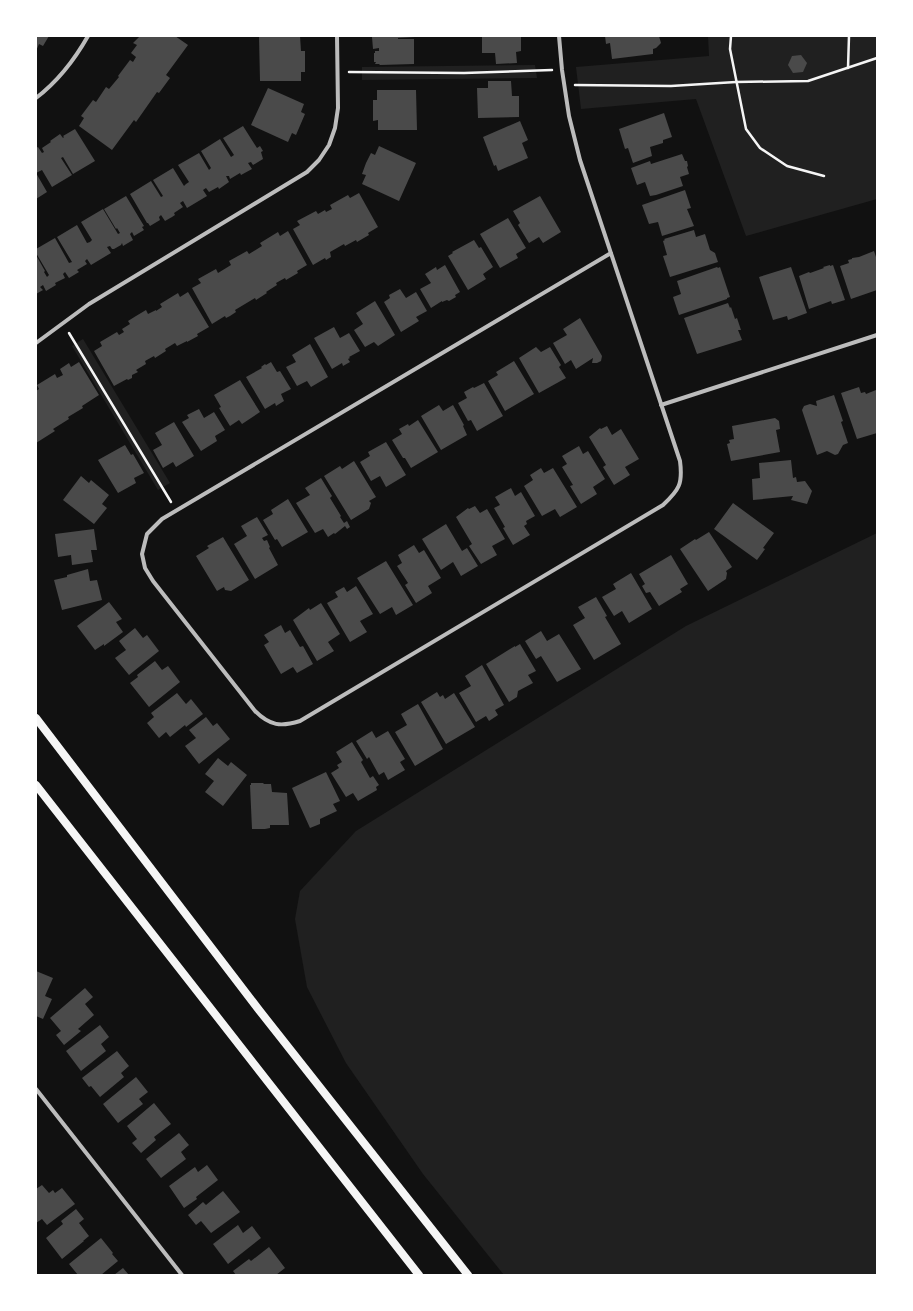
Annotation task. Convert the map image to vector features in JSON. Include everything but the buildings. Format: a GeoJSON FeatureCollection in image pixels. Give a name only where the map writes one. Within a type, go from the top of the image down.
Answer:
{"type":"FeatureCollection","features":[{"type":"Feature","properties":{"kind":"main road"},"geometry":{"type":"LineString","coordinates":[[36,718],[259,1010],[468,1275]]}},
{"type":"Feature","properties":{"kind":"main road"},"geometry":{"type":"LineString","coordinates":[[36,785],[419,1275]]}},
{"type":"Feature","properties":{"kind":"street"},"geometry":{"type":"LineString","coordinates":[[36,98],[46,90],[78,52],[88,36]]}},
{"type":"Feature","properties":{"kind":"street"},"geometry":{"type":"LineString","coordinates":[[36,343],[89,304],[306,172],[319,160],[329,145],[335,128],[338,108],[337,36]]}},
{"type":"Feature","properties":{"kind":"street"},"geometry":{"type":"LineString","coordinates":[[559,36],[562,70],[569,116],[580,160],[680,461],[682,473],[680,484],[676,493],[663,504],[300,721],[289,724],[277,724],[264,720],[255,711],[153,581],[145,568],[142,554],[147,534],[162,519],[610,253]]}},
{"type":"Feature","properties":{"kind":"street"},"geometry":{"type":"LineString","coordinates":[[661,405],[877,335]]}},
{"type":"Feature","properties":{"kind":"street"},"geometry":{"type":"LineString","coordinates":[[36,1089],[182,1275]]}},
{"type":"Feature","properties":{"kind":"path"},"geometry":{"type":"LineString","coordinates":[[731,36],[730,49],[746,129],[760,148],[787,166],[824,176]]}},
{"type":"Feature","properties":{"kind":"path"},"geometry":{"type":"LineString","coordinates":[[848,68],[849,36]]}},
{"type":"Feature","properties":{"kind":"path"},"geometry":{"type":"LineString","coordinates":[[565,85],[671,86],[736,82],[808,81],[877,58]]}},
{"type":"Feature","properties":{"kind":"path"},"geometry":{"type":"LineString","coordinates":[[337,78],[350,72],[464,73],[562,70]]}},
{"type":"Feature","properties":{"kind":"path"},"geometry":{"type":"LineString","coordinates":[[63,323],[177,510]]}},
{"type":"Feature","properties":{"kind":"shaded area"},"geometry":{"type":"Polygon","coordinates":[[[708,36],[877,36],[877,199],[746,236],[696,99],[581,109],[576,67],[709,56],[708,36]]]}},
{"type":"Feature","properties":{"kind":"shaded area"},"geometry":{"type":"Polygon","coordinates":[[[535,65],[537,78],[362,80],[362,67],[535,65]]]}},
{"type":"Feature","properties":{"kind":"shaded area"},"geometry":{"type":"Polygon","coordinates":[[[83,339],[170,483],[158,490],[72,346],[83,339]]]}},
{"type":"Feature","properties":{"kind":"shaded area"},"geometry":{"type":"Polygon","coordinates":[[[877,533],[877,1275],[504,1275],[423,1174],[346,1063],[307,987],[295,919],[300,891],[356,831],[686,626],[877,533]]]}}]}
